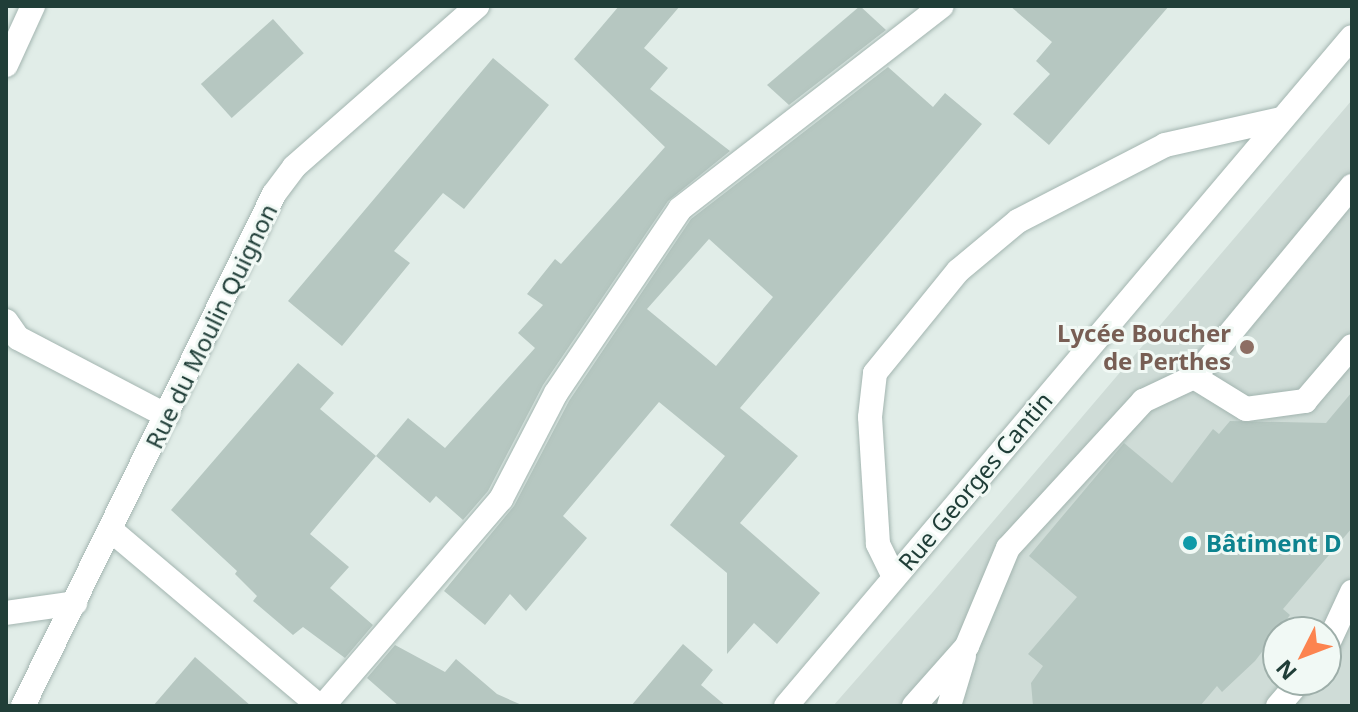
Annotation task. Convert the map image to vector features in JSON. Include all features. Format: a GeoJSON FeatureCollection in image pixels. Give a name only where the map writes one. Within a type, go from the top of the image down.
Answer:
{"type":"FeatureCollection","features":[{"type":"Feature","properties":{"kind":"street"},"geometry":{"type":"LineString","coordinates":[[6,65],[33,6]]}},
{"type":"Feature","properties":{"kind":"street","name":"Rue du Moulin Quignon"},"geometry":{"type":"LineString","coordinates":[[23,706],[112,531],[255,230],[294,167],[477,6]]}},
{"type":"Feature","properties":{"kind":"street"},"geometry":{"type":"LineString","coordinates":[[112,531],[321,706],[501,499],[556,393],[680,209],[942,6]]}},
{"type":"Feature","properties":{"kind":"street","name":"Rue Georges Cantin"},"geometry":{"type":"LineString","coordinates":[[786,706],[1352,37]]}},
{"type":"Feature","properties":{"kind":"street"},"geometry":{"type":"LineString","coordinates":[[894,577],[878,544],[870,417],[875,373],[958,271],[1018,221],[1165,145],[1281,119]]}},
{"type":"Feature","properties":{"kind":"street"},"geometry":{"type":"LineString","coordinates":[[949,706],[967,646],[1008,548],[1143,401],[1194,377],[1352,186]]}},
{"type":"Feature","properties":{"kind":"street"},"geometry":{"type":"LineString","coordinates":[[6,321],[18,338],[167,416]]}},
{"type":"Feature","properties":{"kind":"street"},"geometry":{"type":"LineString","coordinates":[[1194,377],[1246,409],[1305,401],[1352,346]]}},
{"type":"Feature","properties":{"kind":"street"},"geometry":{"type":"LineString","coordinates":[[1341,616],[1352,592]]}},
{"type":"Feature","properties":{"kind":"street"},"geometry":{"type":"LineString","coordinates":[[6,613],[75,603]]}},
{"type":"Feature","properties":{"kind":"street"},"geometry":{"type":"LineString","coordinates":[[914,706],[967,646]]}},
{"type":"Feature","properties":{"kind":"shaded area","name":"Lycée Boucher de Perthes"},"geometry":{"type":"Polygon","coordinates":[[[1352,100],[1352,706],[833,706],[932,593],[1352,100]]]}},
{"type":"Feature","properties":{"kind":"building"},"geometry":{"type":"Polygon","coordinates":[[[619,6],[680,6],[644,48],[668,68],[650,89],[730,151],[668,201],[543,385],[488,491],[463,520],[436,496],[430,503],[376,456],[408,418],[445,448],[535,348],[518,333],[543,305],[527,294],[555,259],[561,264],[665,147],[574,59],[619,6]]]}},
{"type":"Feature","properties":{"kind":"building"},"geometry":{"type":"Polygon","coordinates":[[[860,6],[886,30],[789,105],[767,85],[860,6]]]}},
{"type":"Feature","properties":{"kind":"building"},"geometry":{"type":"Polygon","coordinates":[[[1010,6],[1169,6],[1049,145],[1013,114],[1050,74],[1036,61],[1052,42],[1010,6]]]}},
{"type":"Feature","properties":{"kind":"building"},"geometry":{"type":"Polygon","coordinates":[[[273,19],[304,53],[232,118],[201,84],[273,19]]]}},
{"type":"Feature","properties":{"kind":"building"},"geometry":{"type":"Polygon","coordinates":[[[493,58],[549,105],[464,209],[443,193],[394,251],[410,263],[342,346],[288,301],[493,58]]]}},
{"type":"Feature","properties":{"kind":"building"},"geometry":{"type":"Polygon","coordinates":[[[888,67],[933,107],[945,93],[982,124],[740,408],[798,456],[740,523],[820,593],[777,644],[754,623],[727,654],[727,573],[670,525],[725,456],[659,402],[563,516],[587,538],[526,611],[510,594],[485,625],[444,591],[514,506],[569,401],[691,219],[888,67]],[[709,239],[647,309],[716,366],[773,297],[709,239]]]}},
{"type":"Feature","properties":{"kind":"building"},"geometry":{"type":"Polygon","coordinates":[[[298,363],[334,393],[320,409],[376,456],[310,534],[349,567],[330,588],[373,625],[345,658],[303,627],[293,635],[253,601],[257,596],[235,574],[237,571],[171,510],[298,363]]]}},
{"type":"Feature","properties":{"kind":"building","name":"Bâtiment D"},"geometry":{"type":"Polygon","coordinates":[[[1352,392],[1352,528],[1283,609],[1289,616],[1262,616],[1262,652],[1255,661],[1222,692],[1217,686],[1200,706],[1033,706],[1031,683],[1043,666],[1028,654],[1077,597],[1029,556],[1124,443],[1172,483],[1213,429],[1219,434],[1230,421],[1326,423],[1352,392]]]}},
{"type":"Feature","properties":{"kind":"building"},"geometry":{"type":"Polygon","coordinates":[[[683,644],[713,670],[701,685],[726,706],[631,706],[683,644]]]}},
{"type":"Feature","properties":{"kind":"building"},"geometry":{"type":"Polygon","coordinates":[[[395,645],[445,672],[456,659],[497,694],[524,706],[399,706],[367,678],[395,645]]]}},
{"type":"Feature","properties":{"kind":"building"},"geometry":{"type":"Polygon","coordinates":[[[195,657],[251,706],[153,706],[195,657]]]}},
{"type":"Feature","properties":{"kind":"place","name":"Lycée Boucher de Perthes"},"geometry":{"type":"Point","coordinates":[1247,347]}},
{"type":"Feature","properties":{"kind":"place","name":"Bâtiment D"},"geometry":{"type":"Point","coordinates":[1190,543]}}]}
